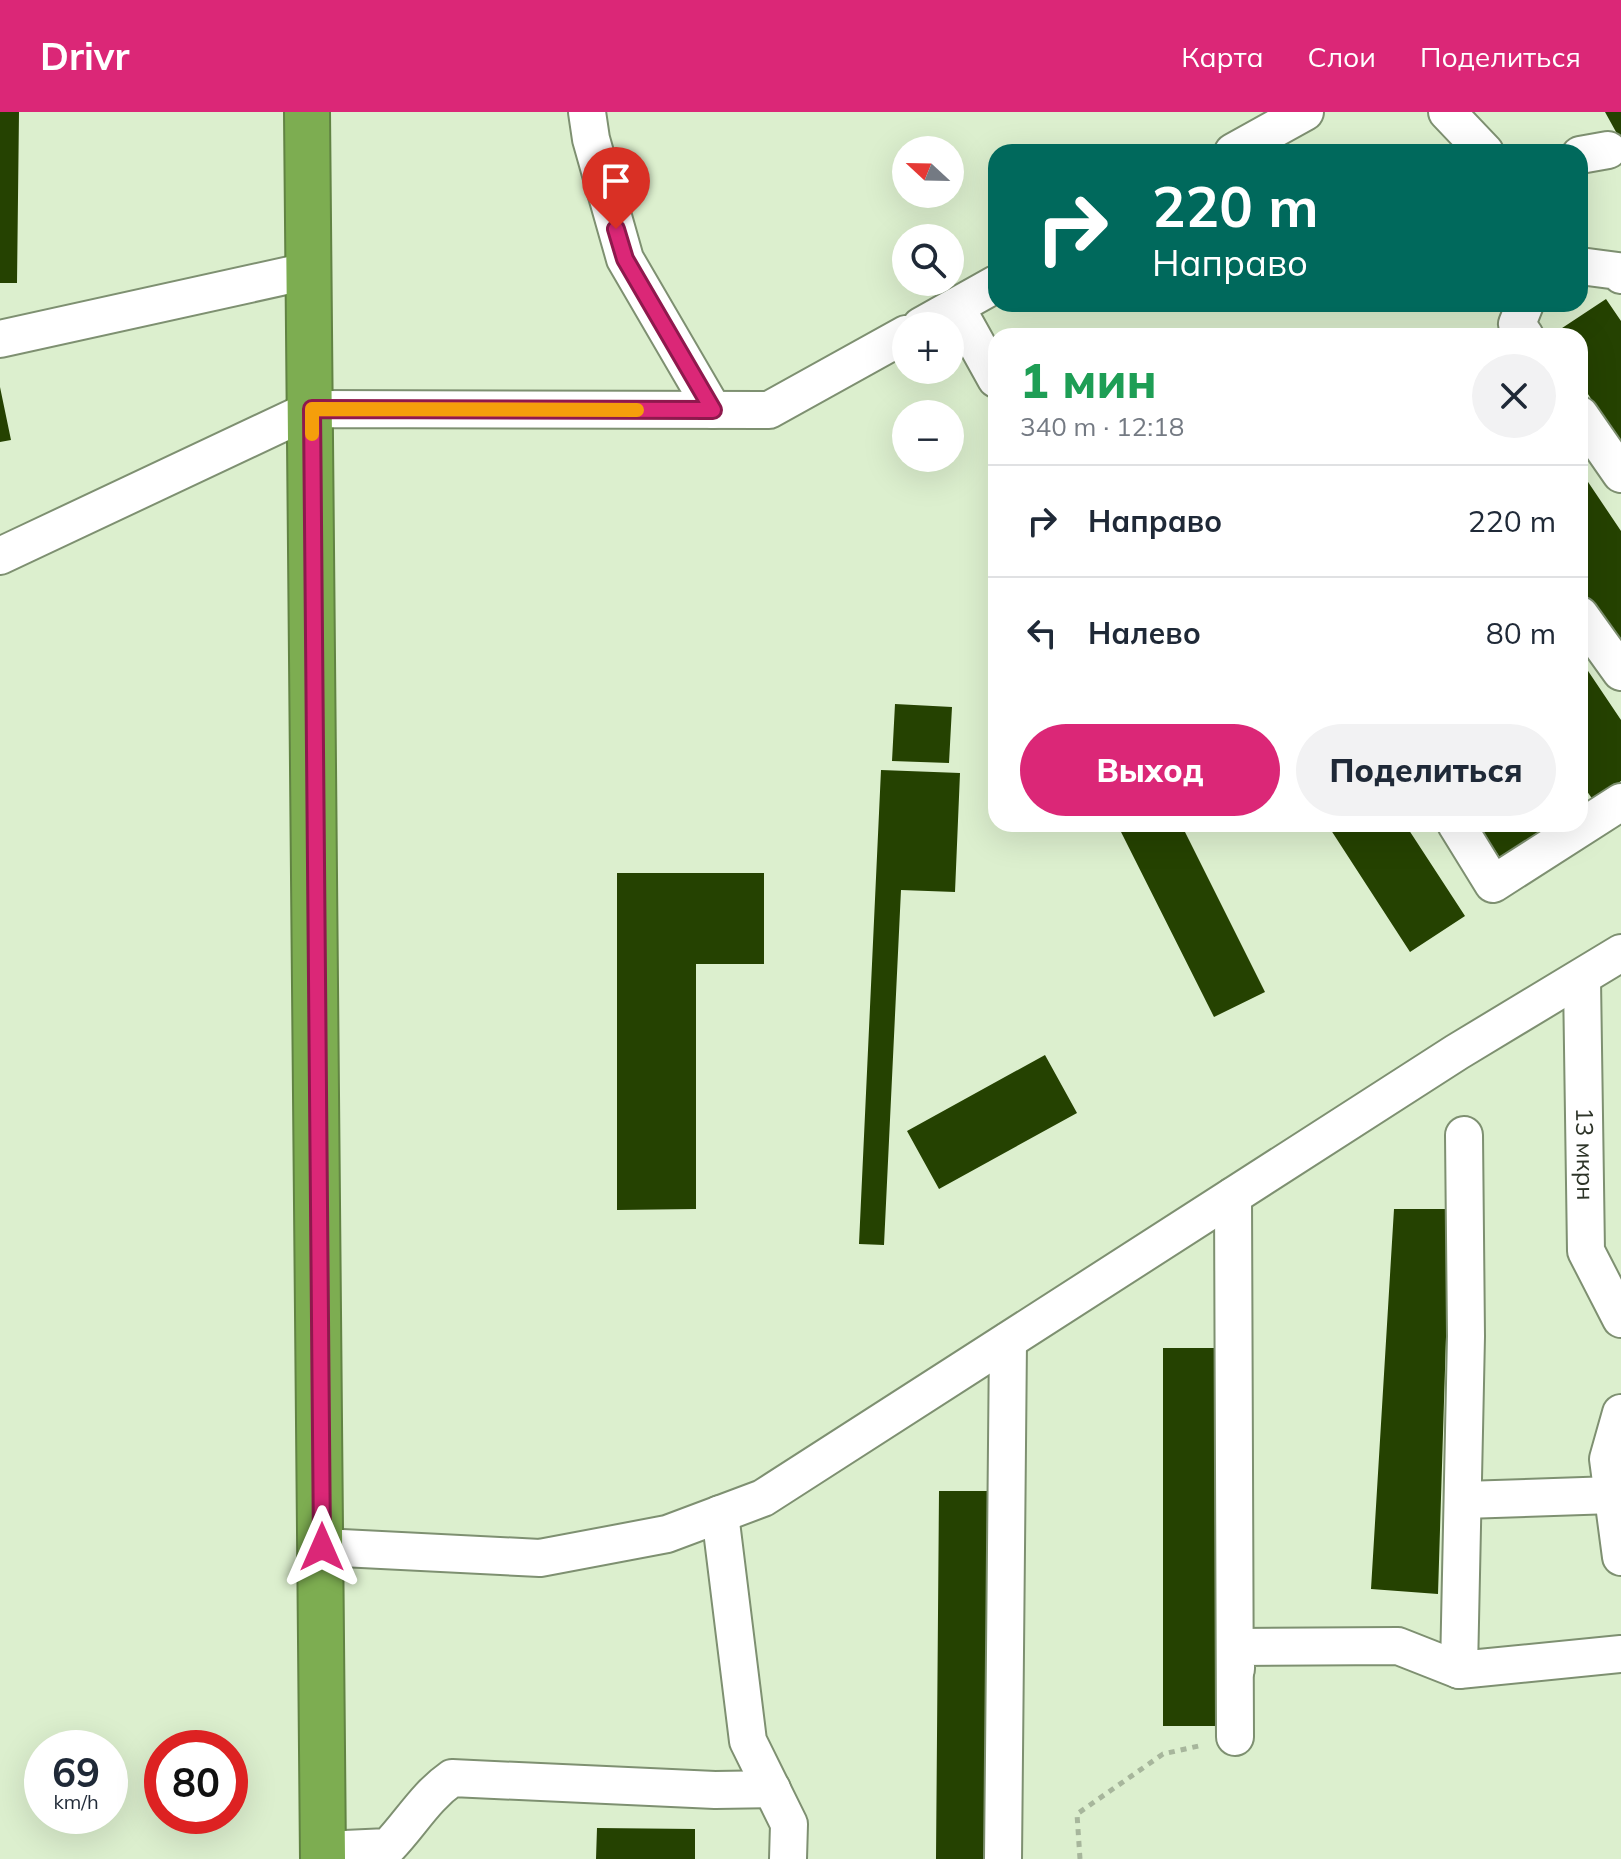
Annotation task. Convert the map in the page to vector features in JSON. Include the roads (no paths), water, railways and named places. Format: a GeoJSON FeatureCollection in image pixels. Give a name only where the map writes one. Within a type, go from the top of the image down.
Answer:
{"type":"FeatureCollection","features":[{"type":"Feature","properties":{"kind":"highway"},"geometry":{"type":"LineString","coordinates":[[307,112],[323,1855]]}},
{"type":"Feature","properties":{"kind":"street"},"geometry":{"type":"LineString","coordinates":[[587,112],[591,139],[625,259],[713,410]]}},
{"type":"Feature","properties":{"kind":"street"},"geometry":{"type":"LineString","coordinates":[[1247,144],[1305,112]]}},
{"type":"Feature","properties":{"kind":"street"},"geometry":{"type":"LineString","coordinates":[[1447,112],[1477,144]]}},
{"type":"Feature","properties":{"kind":"street"},"geometry":{"type":"LineString","coordinates":[[1588,267],[1618,271],[1621,275]]}},
{"type":"Feature","properties":{"kind":"street"},"geometry":{"type":"LineString","coordinates":[[0,339],[308,271]]}},
{"type":"Feature","properties":{"kind":"street"},"geometry":{"type":"LineString","coordinates":[[947,312],[988,289]]}},
{"type":"Feature","properties":{"kind":"street"},"geometry":{"type":"LineString","coordinates":[[956,307],[988,365]]}},
{"type":"Feature","properties":{"kind":"street"},"geometry":{"type":"LineString","coordinates":[[0,556],[312,409],[769,410],[892,342]]}},
{"type":"Feature","properties":{"kind":"street"},"geometry":{"type":"LineString","coordinates":[[1588,427],[1621,474]]}},
{"type":"Feature","properties":{"kind":"street"},"geometry":{"type":"LineString","coordinates":[[1588,626],[1621,672]]}},
{"type":"Feature","properties":{"kind":"street"},"geometry":{"type":"LineString","coordinates":[[1588,816],[1621,802]]}},
{"type":"Feature","properties":{"kind":"street"},"geometry":{"type":"LineString","coordinates":[[1461,832],[1493,884],[1565,832]]}},
{"type":"Feature","properties":{"kind":"street"},"geometry":{"type":"LineString","coordinates":[[322,1547],[540,1558],[667,1534],[763,1498],[1457,1052],[1582,980],[1621,953]]}},
{"type":"Feature","properties":{"kind":"street","name":"13 мкрн"},"geometry":{"type":"LineString","coordinates":[[1582,980],[1586,1251],[1621,1319]]}},
{"type":"Feature","properties":{"kind":"street"},"geometry":{"type":"LineString","coordinates":[[1459,1670],[1464,1500],[1464,1135]]}},
{"type":"Feature","properties":{"kind":"street"},"geometry":{"type":"LineString","coordinates":[[1233,1196],[1235,1737],[1236,1647],[1398,1646],[1459,1670],[1621,1654]]}},
{"type":"Feature","properties":{"kind":"street"},"geometry":{"type":"LineString","coordinates":[[1003,1859],[1008,1341]]}},
{"type":"Feature","properties":{"kind":"street"},"geometry":{"type":"LineString","coordinates":[[1621,1413],[1608,1459],[1621,1557]]}},
{"type":"Feature","properties":{"kind":"street"},"geometry":{"type":"LineString","coordinates":[[1464,1500],[1613,1495]]}},
{"type":"Feature","properties":{"kind":"street"},"geometry":{"type":"LineString","coordinates":[[720,1514],[748,1741],[789,1824],[788,1859]]}},
{"type":"Feature","properties":{"kind":"street"},"geometry":{"type":"LineString","coordinates":[[323,1855],[388,1847],[412,1822],[427,1796],[452,1778],[715,1790],[772,1789]]}}]}
